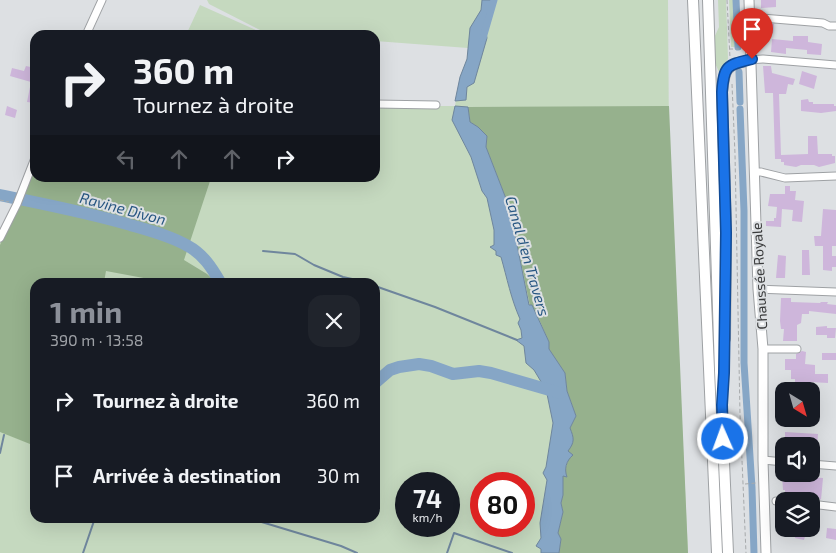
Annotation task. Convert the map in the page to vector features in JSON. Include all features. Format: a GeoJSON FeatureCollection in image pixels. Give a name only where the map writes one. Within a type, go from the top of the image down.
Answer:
{"type":"FeatureCollection","features":[{"type":"Feature","properties":{"kind":"highway"},"geometry":{"type":"LineString","coordinates":[[693,0],[717,553]]}},
{"type":"Feature","properties":{"kind":"highway"},"geometry":{"type":"LineString","coordinates":[[708,0],[728,553]]}},
{"type":"Feature","properties":{"kind":"highway"},"geometry":{"type":"LineString","coordinates":[[722,405],[726,233],[723,77],[726,70],[732,64],[749,60]]}},
{"type":"Feature","properties":{"kind":"main road"},"geometry":{"type":"LineString","coordinates":[[744,0],[749,60]]}},
{"type":"Feature","properties":{"kind":"main road"},"geometry":{"type":"LineString","coordinates":[[749,0],[749,60]]}},
{"type":"Feature","properties":{"kind":"main road","name":"Chaussée Royale"},"geometry":{"type":"LineString","coordinates":[[749,60],[758,289],[763,349],[763,460],[766,553]]}},
{"type":"Feature","properties":{"kind":"street"},"geometry":{"type":"LineString","coordinates":[[88,30],[102,0]]}},
{"type":"Feature","properties":{"kind":"street"},"geometry":{"type":"LineString","coordinates":[[750,17],[823,23],[829,26],[836,26]]}},
{"type":"Feature","properties":{"kind":"street"},"geometry":{"type":"LineString","coordinates":[[749,60],[836,65]]}},
{"type":"Feature","properties":{"kind":"street"},"geometry":{"type":"LineString","coordinates":[[380,104],[436,105]]}},
{"type":"Feature","properties":{"kind":"street"},"geometry":{"type":"LineString","coordinates":[[0,238],[17,204],[30,171]]}},
{"type":"Feature","properties":{"kind":"street"},"geometry":{"type":"LineString","coordinates":[[754,172],[785,178],[836,176]]}},
{"type":"Feature","properties":{"kind":"street"},"geometry":{"type":"LineString","coordinates":[[758,289],[836,292]]}},
{"type":"Feature","properties":{"kind":"street"},"geometry":{"type":"LineString","coordinates":[[763,349],[797,349]]}},
{"type":"Feature","properties":{"kind":"street"},"geometry":{"type":"LineString","coordinates":[[763,460],[775,461]]}},
{"type":"Feature","properties":{"kind":"street"},"geometry":{"type":"LineString","coordinates":[[820,465],[836,466]]}},
{"type":"Feature","properties":{"kind":"street"},"geometry":{"type":"LineString","coordinates":[[820,505],[836,507]]}},
{"type":"Feature","properties":{"kind":"path"},"geometry":{"type":"LineString","coordinates":[[727,0],[729,58],[732,59]]}},
{"type":"Feature","properties":{"kind":"path"},"geometry":{"type":"LineString","coordinates":[[729,49],[743,49]]}},
{"type":"Feature","properties":{"kind":"path"},"geometry":{"type":"LineString","coordinates":[[732,78],[746,553]]}},
{"type":"Feature","properties":{"kind":"path"},"geometry":{"type":"LineString","coordinates":[[0,200],[17,204]]}},
{"type":"Feature","properties":{"kind":"path"},"geometry":{"type":"LineString","coordinates":[[743,484],[757,483]]}},
{"type":"Feature","properties":{"kind":"green space"},"geometry":{"type":"Polygon","coordinates":[[[207,0],[668,0],[669,143],[688,553],[0,553],[0,238],[33,182],[380,182],[380,106],[455,106],[468,48],[380,41],[380,30],[260,30],[209,4],[207,0]]]}},
{"type":"Feature","properties":{"kind":"green space"},"geometry":{"type":"Polygon","coordinates":[[[718,0],[726,0],[728,59],[719,72],[715,63],[714,38],[719,27],[718,0]]]}},
{"type":"Feature","properties":{"kind":"green space"},"geometry":{"type":"Polygon","coordinates":[[[729,0],[733,0],[735,47],[731,47],[729,0]]]}},
{"type":"Feature","properties":{"kind":"green space"},"geometry":{"type":"Polygon","coordinates":[[[200,5],[256,30],[188,30],[200,5]]]}},
{"type":"Feature","properties":{"kind":"green space"},"geometry":{"type":"Polygon","coordinates":[[[669,106],[688,553],[559,553],[561,539],[558,533],[563,512],[561,503],[563,475],[567,477],[565,471],[568,459],[567,451],[570,428],[576,416],[567,391],[565,373],[549,349],[549,342],[535,310],[530,306],[510,209],[486,147],[487,136],[470,122],[468,107],[669,106]]]}},
{"type":"Feature","properties":{"kind":"green space"},"geometry":{"type":"Polygon","coordinates":[[[30,175],[30,182],[210,182],[184,260],[212,278],[144,278],[106,271],[105,278],[30,278],[30,444],[0,432],[0,245],[30,175]]]}},
{"type":"Feature","properties":{"kind":"water"},"geometry":{"type":"Polygon","coordinates":[[[482,0],[494,0],[491,19],[485,27],[487,38],[474,83],[467,87],[466,100],[455,101],[460,77],[467,59],[470,28],[481,10],[482,0]]]}},
{"type":"Feature","properties":{"kind":"water"},"geometry":{"type":"Polygon","coordinates":[[[455,106],[468,107],[470,122],[487,136],[486,147],[510,209],[529,305],[532,305],[549,342],[549,349],[565,373],[567,391],[576,416],[570,428],[573,440],[568,451],[573,455],[566,465],[567,477],[563,476],[561,503],[563,512],[558,533],[561,539],[559,553],[541,553],[541,549],[536,546],[541,538],[540,523],[547,480],[543,473],[546,467],[553,423],[547,394],[534,370],[526,363],[524,346],[516,340],[522,338],[518,323],[520,319],[501,257],[496,255],[496,251],[490,247],[494,245],[494,230],[487,198],[482,191],[471,157],[452,120],[455,106]]]}},
{"type":"Feature","properties":{"kind":"building"},"geometry":{"type":"Polygon","coordinates":[[[761,0],[776,0],[776,7],[761,8],[761,0]]]}},
{"type":"Feature","properties":{"kind":"building"},"geometry":{"type":"Polygon","coordinates":[[[759,23],[774,24],[773,33],[758,32],[759,23]]]}},
{"type":"Feature","properties":{"kind":"building"},"geometry":{"type":"Polygon","coordinates":[[[793,36],[808,36],[808,42],[822,44],[821,55],[807,54],[807,50],[786,48],[786,54],[771,52],[772,39],[793,41],[793,36]]]}},
{"type":"Feature","properties":{"kind":"building"},"geometry":{"type":"Polygon","coordinates":[[[26,66],[30,67],[30,82],[10,76],[12,68],[24,71],[26,66]]]}},
{"type":"Feature","properties":{"kind":"building"},"geometry":{"type":"Polygon","coordinates":[[[763,66],[771,66],[772,73],[795,79],[793,85],[788,84],[786,94],[779,94],[781,155],[808,154],[808,136],[817,136],[818,154],[832,154],[832,156],[835,156],[835,163],[819,167],[801,165],[796,167],[784,165],[781,159],[775,159],[773,93],[765,93],[763,66]]]}},
{"type":"Feature","properties":{"kind":"building"},"geometry":{"type":"Polygon","coordinates":[[[802,71],[817,76],[814,89],[799,84],[802,71]]]}},
{"type":"Feature","properties":{"kind":"building"},"geometry":{"type":"Polygon","coordinates":[[[30,87],[30,102],[27,102],[30,87]]]}},
{"type":"Feature","properties":{"kind":"building"},"geometry":{"type":"Polygon","coordinates":[[[808,99],[813,104],[834,104],[836,111],[821,113],[801,111],[801,100],[808,99]]]}},
{"type":"Feature","properties":{"kind":"building"},"geometry":{"type":"Polygon","coordinates":[[[7,106],[17,110],[15,118],[5,115],[7,106]]]}},
{"type":"Feature","properties":{"kind":"building"},"geometry":{"type":"Polygon","coordinates":[[[785,186],[790,186],[790,191],[796,191],[795,200],[804,201],[802,222],[792,221],[793,210],[782,209],[781,227],[766,226],[766,221],[774,221],[774,218],[776,218],[777,207],[768,206],[770,194],[785,194],[785,186]]]}},
{"type":"Feature","properties":{"kind":"building"},"geometry":{"type":"Polygon","coordinates":[[[823,209],[836,210],[836,246],[832,246],[832,256],[836,256],[836,267],[832,267],[832,271],[823,270],[823,246],[815,246],[814,236],[821,236],[823,209]]]}},
{"type":"Feature","properties":{"kind":"building"},"geometry":{"type":"Polygon","coordinates":[[[802,250],[809,250],[810,275],[802,275],[802,250]]]}},
{"type":"Feature","properties":{"kind":"building"},"geometry":{"type":"Polygon","coordinates":[[[778,255],[786,256],[785,278],[776,278],[778,255]]]}},
{"type":"Feature","properties":{"kind":"building"},"geometry":{"type":"Polygon","coordinates":[[[781,298],[791,298],[791,302],[828,302],[827,304],[836,305],[836,314],[809,311],[809,314],[802,314],[801,323],[797,325],[797,341],[783,341],[784,329],[781,329],[780,321],[781,298]]]}},
{"type":"Feature","properties":{"kind":"building"},"geometry":{"type":"Polygon","coordinates":[[[827,326],[827,328],[836,328],[835,338],[827,338],[827,335],[816,335],[816,327],[827,326]]]}},
{"type":"Feature","properties":{"kind":"building"},"geometry":{"type":"Polygon","coordinates":[[[802,351],[806,352],[805,364],[815,365],[815,374],[828,374],[828,383],[795,382],[795,379],[791,379],[791,370],[785,370],[785,359],[796,359],[796,354],[802,351]]]}},
{"type":"Feature","properties":{"kind":"building"},"geometry":{"type":"Polygon","coordinates":[[[822,353],[836,353],[836,360],[822,360],[822,353]]]}},
{"type":"Feature","properties":{"kind":"building"},"geometry":{"type":"Polygon","coordinates":[[[785,432],[818,434],[818,437],[785,437],[785,432]]]}},
{"type":"Feature","properties":{"kind":"building"},"geometry":{"type":"Polygon","coordinates":[[[820,478],[823,478],[821,500],[820,492],[785,492],[782,482],[820,482],[820,478]]]}},
{"type":"Feature","properties":{"kind":"building"},"geometry":{"type":"Polygon","coordinates":[[[827,528],[836,529],[836,540],[826,538],[827,528]]]}},
{"type":"Feature","properties":{"kind":"building"},"geometry":{"type":"Polygon","coordinates":[[[795,537],[805,537],[804,540],[795,537]]]}},
{"type":"Feature","properties":{"kind":"waterway","name":"Canal d'en Travers"},"geometry":{"type":"LineString","coordinates":[[483,38],[494,0]]}},
{"type":"Feature","properties":{"kind":"waterway"},"geometry":{"type":"LineString","coordinates":[[736,0],[738,47]]}},
{"type":"Feature","properties":{"kind":"waterway"},"geometry":{"type":"LineString","coordinates":[[739,72],[740,102]]}},
{"type":"Feature","properties":{"kind":"waterway"},"geometry":{"type":"LineString","coordinates":[[740,109],[744,211],[744,363],[754,553]]}},
{"type":"Feature","properties":{"kind":"waterway","name":"Ravine Divon"},"geometry":{"type":"LineString","coordinates":[[0,195],[64,208],[173,239],[188,246],[203,257],[217,278]]}},
{"type":"Feature","properties":{"kind":"waterway"},"geometry":{"type":"LineString","coordinates":[[263,251],[295,254],[314,265],[348,278]]}},
{"type":"Feature","properties":{"kind":"waterway"},"geometry":{"type":"LineString","coordinates":[[380,288],[435,307],[517,340]]}},
{"type":"Feature","properties":{"kind":"waterway","name":"Ravine Divon"},"geometry":{"type":"LineString","coordinates":[[380,379],[390,370],[419,364],[453,374],[479,371],[491,373],[560,393]]}},
{"type":"Feature","properties":{"kind":"waterway"},"geometry":{"type":"LineString","coordinates":[[0,453],[4,435]]}},
{"type":"Feature","properties":{"kind":"waterway"},"geometry":{"type":"LineString","coordinates":[[83,553],[93,523]]}},
{"type":"Feature","properties":{"kind":"waterway"},"geometry":{"type":"LineString","coordinates":[[265,523],[341,546],[357,553]]}},
{"type":"Feature","properties":{"kind":"waterway"},"geometry":{"type":"LineString","coordinates":[[447,553],[454,533],[512,553]]}},
{"type":"Feature","properties":{"kind":"route"},"geometry":{"type":"LineString","coordinates":[[723,439],[726,233],[723,77],[726,70],[732,64],[752,59]]}}]}
